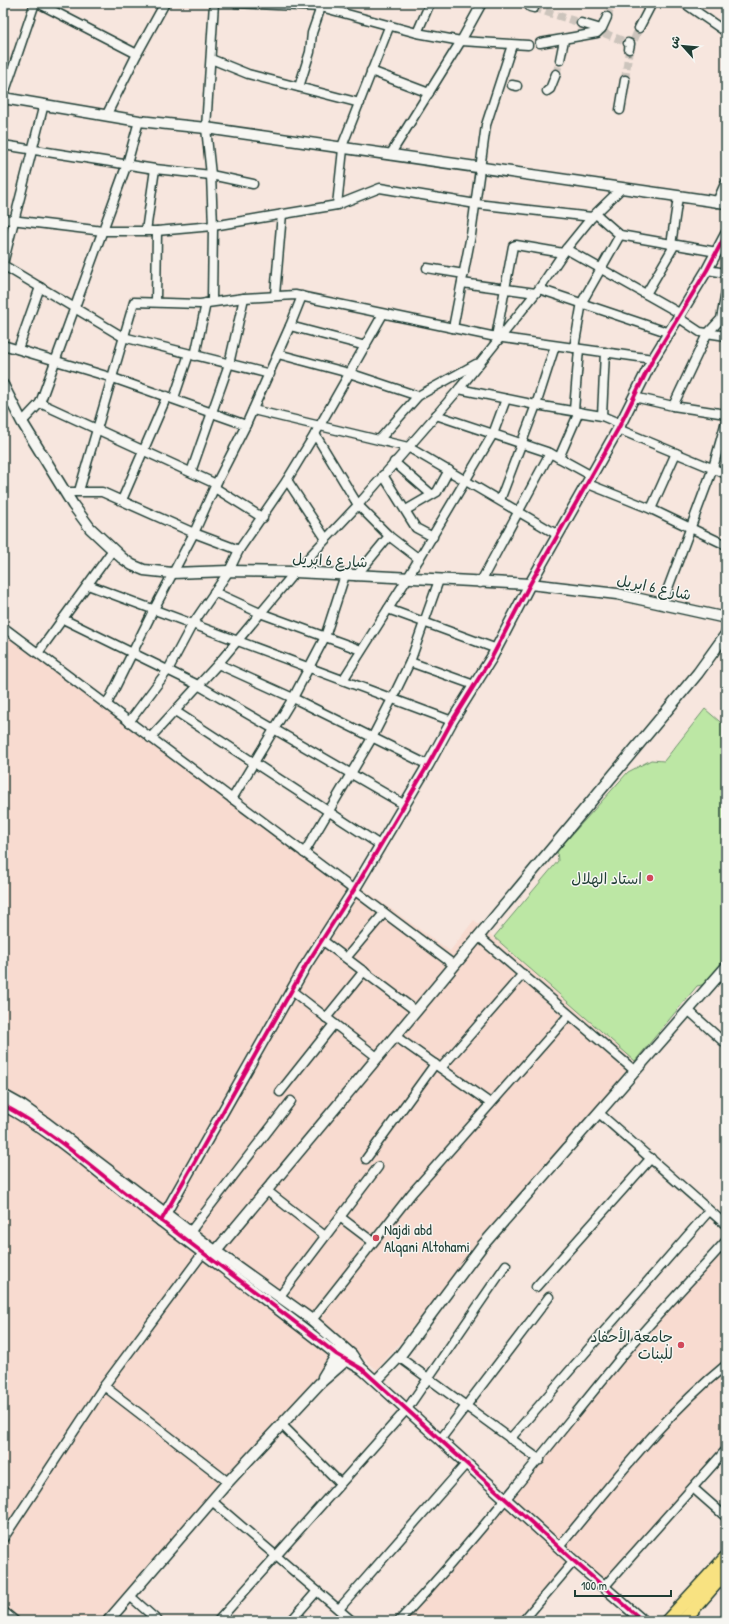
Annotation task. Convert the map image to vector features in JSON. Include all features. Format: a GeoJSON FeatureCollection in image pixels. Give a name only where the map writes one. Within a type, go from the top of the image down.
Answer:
{"type":"FeatureCollection","features":[{"type":"Feature","properties":{"kind":"main road"},"geometry":{"type":"LineString","coordinates":[[667,1621],[726,1557]]}},
{"type":"Feature","properties":{"kind":"main road"},"geometry":{"type":"LineString","coordinates":[[686,1620],[726,1572]]}},
{"type":"Feature","properties":{"kind":"street"},"geometry":{"type":"LineString","coordinates":[[35,3],[3,98],[107,114],[139,121],[206,128],[342,149],[481,167],[722,203],[726,184]]}},
{"type":"Feature","properties":{"kind":"street"},"geometry":{"type":"LineString","coordinates":[[38,3],[137,54]]}},
{"type":"Feature","properties":{"kind":"street"},"geometry":{"type":"LineString","coordinates":[[107,114],[165,3]]}},
{"type":"Feature","properties":{"kind":"street"},"geometry":{"type":"LineString","coordinates":[[122,500],[170,397],[192,355],[209,302],[213,226],[211,175],[206,128],[214,3]]}},
{"type":"Feature","properties":{"kind":"street"},"geometry":{"type":"LineString","coordinates":[[235,3],[324,6],[389,28],[417,34],[461,41],[528,45]]}},
{"type":"Feature","properties":{"kind":"street"},"geometry":{"type":"LineString","coordinates":[[417,34],[430,3]]}},
{"type":"Feature","properties":{"kind":"street"},"geometry":{"type":"LineString","coordinates":[[390,155],[461,41],[482,3]]}},
{"type":"Feature","properties":{"kind":"street"},"geometry":{"type":"LineString","coordinates":[[639,28],[652,3]]}},
{"type":"Feature","properties":{"kind":"street"},"geometry":{"type":"LineString","coordinates":[[684,3],[726,32]]}},
{"type":"Feature","properties":{"kind":"street"},"geometry":{"type":"LineString","coordinates":[[299,87],[310,52],[312,33],[324,6]]}},
{"type":"Feature","properties":{"kind":"street"},"geometry":{"type":"LineString","coordinates":[[602,31],[607,17]]}},
{"type":"Feature","properties":{"kind":"street"},"geometry":{"type":"LineString","coordinates":[[581,23],[602,31]]}},
{"type":"Feature","properties":{"kind":"street"},"geometry":{"type":"LineString","coordinates":[[337,205],[342,149],[371,71],[389,28]]}},
{"type":"Feature","properties":{"kind":"street"},"geometry":{"type":"LineString","coordinates":[[540,43],[564,40],[602,31]]}},
{"type":"Feature","properties":{"kind":"street"},"geometry":{"type":"LineString","coordinates":[[560,60],[564,40]]}},
{"type":"Feature","properties":{"kind":"street"},"geometry":{"type":"LineString","coordinates":[[453,328],[476,204],[486,125],[502,83],[512,45]]}},
{"type":"Feature","properties":{"kind":"street"},"geometry":{"type":"LineString","coordinates":[[211,59],[248,74],[360,103]]}},
{"type":"Feature","properties":{"kind":"street"},"geometry":{"type":"LineString","coordinates":[[371,71],[429,93]]}},
{"type":"Feature","properties":{"kind":"street"},"geometry":{"type":"LineString","coordinates":[[547,91],[550,89],[556,74]]}},
{"type":"Feature","properties":{"kind":"street"},"geometry":{"type":"LineString","coordinates":[[620,110],[625,80]]}},
{"type":"Feature","properties":{"kind":"street"},"geometry":{"type":"LineString","coordinates":[[44,104],[3,265],[74,309],[123,337],[270,374]]}},
{"type":"Feature","properties":{"kind":"street"},"geometry":{"type":"LineString","coordinates":[[22,422],[40,403],[127,164],[139,121]]}},
{"type":"Feature","properties":{"kind":"street"},"geometry":{"type":"LineString","coordinates":[[3,145],[156,169],[211,175],[253,184]]}},
{"type":"Feature","properties":{"kind":"street"},"geometry":{"type":"LineString","coordinates":[[146,231],[156,169]]}},
{"type":"Feature","properties":{"kind":"street"},"geometry":{"type":"LineString","coordinates":[[3,219],[103,231],[157,231],[213,226],[337,205],[380,188],[476,204],[594,215],[620,235],[673,246],[717,252]]}},
{"type":"Feature","properties":{"kind":"street"},"geometry":{"type":"LineString","coordinates":[[150,738],[218,664],[295,572],[358,505],[485,358],[499,336],[538,291],[564,251],[594,215],[622,188]]}},
{"type":"Feature","properties":{"kind":"street"},"geometry":{"type":"LineString","coordinates":[[646,294],[673,246],[678,196]]}},
{"type":"Feature","properties":{"kind":"street"},"geometry":{"type":"LineString","coordinates":[[275,295],[282,214]]}},
{"type":"Feature","properties":{"kind":"street"},"geometry":{"type":"LineString","coordinates":[[156,301],[157,231]]}},
{"type":"Feature","properties":{"kind":"street"},"geometry":{"type":"LineString","coordinates":[[163,1217],[292,991],[405,805],[452,721],[497,649],[530,584],[620,426],[653,359],[707,270],[726,234]]}},
{"type":"Feature","properties":{"kind":"street"},"geometry":{"type":"LineString","coordinates":[[559,458],[576,411],[577,349],[582,302],[620,235]]}},
{"type":"Feature","properties":{"kind":"street"},"geometry":{"type":"LineString","coordinates":[[499,336],[505,289],[514,245],[564,251],[600,268],[646,294],[680,316],[700,332],[726,336]]}},
{"type":"Feature","properties":{"kind":"street"},"geometry":{"type":"LineString","coordinates":[[427,268],[505,289],[538,291],[582,302],[670,333]]}},
{"type":"Feature","properties":{"kind":"street"},"geometry":{"type":"LineString","coordinates":[[707,270],[726,273]]}},
{"type":"Feature","properties":{"kind":"street"},"geometry":{"type":"LineString","coordinates":[[18,349],[40,287]]}},
{"type":"Feature","properties":{"kind":"street"},"geometry":{"type":"LineString","coordinates":[[672,406],[707,334],[721,319],[726,292]]}},
{"type":"Feature","properties":{"kind":"street"},"geometry":{"type":"LineString","coordinates":[[78,491],[113,378],[132,302],[209,302],[275,295],[302,296],[453,328],[555,346],[653,359]]}},
{"type":"Feature","properties":{"kind":"street"},"geometry":{"type":"LineString","coordinates":[[107,704],[194,533],[246,425],[270,374],[302,296]]}},
{"type":"Feature","properties":{"kind":"street"},"geometry":{"type":"LineString","coordinates":[[192,472],[229,364],[244,298]]}},
{"type":"Feature","properties":{"kind":"street"},"geometry":{"type":"LineString","coordinates":[[129,722],[168,670],[192,625],[229,571],[239,550],[263,518],[287,480],[320,426],[383,314]]}},
{"type":"Feature","properties":{"kind":"street"},"geometry":{"type":"LineString","coordinates":[[290,326],[366,346]]}},
{"type":"Feature","properties":{"kind":"street"},"geometry":{"type":"LineString","coordinates":[[3,345],[113,378],[246,425]]}},
{"type":"Feature","properties":{"kind":"street"},"geometry":{"type":"LineString","coordinates":[[500,500],[536,405],[555,346]]}},
{"type":"Feature","properties":{"kind":"street"},"geometry":{"type":"LineString","coordinates":[[602,416],[605,352]]}},
{"type":"Feature","properties":{"kind":"street"},"geometry":{"type":"LineString","coordinates":[[278,354],[349,373],[418,396]]}},
{"type":"Feature","properties":{"kind":"street"},"geometry":{"type":"LineString","coordinates":[[379,440],[418,396],[472,367],[485,358]]}},
{"type":"Feature","properties":{"kind":"street"},"geometry":{"type":"LineString","coordinates":[[3,385],[12,405]]}},
{"type":"Feature","properties":{"kind":"street"},"geometry":{"type":"LineString","coordinates":[[459,388],[536,405],[602,416],[676,453],[726,474]]}},
{"type":"Feature","properties":{"kind":"street"},"geometry":{"type":"LineString","coordinates":[[3,396],[12,405]]}},
{"type":"Feature","properties":{"kind":"street"},"geometry":{"type":"LineString","coordinates":[[634,397],[672,406],[726,414]]}},
{"type":"Feature","properties":{"kind":"street"},"geometry":{"type":"LineString","coordinates":[[343,680],[360,650],[388,610],[493,434],[506,399]]}},
{"type":"Feature","properties":{"kind":"street"},"geometry":{"type":"LineString","coordinates":[[40,403],[192,472],[216,486],[263,518]]}},
{"type":"Feature","properties":{"kind":"street","name":"شارع 6 ابريل"},"geometry":{"type":"LineString","coordinates":[[12,405],[90,528],[112,551],[137,568],[152,572],[172,574],[229,571],[295,572],[480,583],[530,584],[617,594],[726,618]]}},
{"type":"Feature","properties":{"kind":"street"},"geometry":{"type":"LineString","coordinates":[[253,410],[408,447],[558,535]]}},
{"type":"Feature","properties":{"kind":"street"},"geometry":{"type":"LineString","coordinates":[[436,415],[550,453],[590,480],[726,545]]}},
{"type":"Feature","properties":{"kind":"street"},"geometry":{"type":"LineString","coordinates":[[662,604],[724,438],[726,421]]}},
{"type":"Feature","properties":{"kind":"street"},"geometry":{"type":"LineString","coordinates":[[315,434],[358,505],[390,536],[419,559]]}},
{"type":"Feature","properties":{"kind":"street"},"geometry":{"type":"LineString","coordinates":[[480,583],[550,453]]}},
{"type":"Feature","properties":{"kind":"street"},"geometry":{"type":"LineString","coordinates":[[651,508],[676,453]]}},
{"type":"Feature","properties":{"kind":"street"},"geometry":{"type":"LineString","coordinates":[[394,462],[431,494]]}},
{"type":"Feature","properties":{"kind":"street"},"geometry":{"type":"LineString","coordinates":[[406,510],[431,494],[437,492],[449,470]]}},
{"type":"Feature","properties":{"kind":"street"},"geometry":{"type":"LineString","coordinates":[[383,475],[416,528],[432,537]]}},
{"type":"Feature","properties":{"kind":"street"},"geometry":{"type":"LineString","coordinates":[[287,480],[326,539]]}},
{"type":"Feature","properties":{"kind":"street"},"geometry":{"type":"LineString","coordinates":[[66,492],[102,492],[194,533],[239,550]]}},
{"type":"Feature","properties":{"kind":"street"},"geometry":{"type":"LineString","coordinates":[[356,576],[390,536]]}},
{"type":"Feature","properties":{"kind":"street"},"geometry":{"type":"LineString","coordinates":[[38,653],[112,551]]}},
{"type":"Feature","properties":{"kind":"street"},"geometry":{"type":"LineString","coordinates":[[232,799],[275,729],[309,669],[325,637],[345,574]]}},
{"type":"Feature","properties":{"kind":"street"},"geometry":{"type":"LineString","coordinates":[[304,853],[372,738],[392,699],[410,662],[439,580]]}},
{"type":"Feature","properties":{"kind":"street"},"geometry":{"type":"LineString","coordinates":[[88,585],[153,611],[452,721]]}},
{"type":"Feature","properties":{"kind":"street"},"geometry":{"type":"LineString","coordinates":[[214,592],[260,613],[360,650]]}},
{"type":"Feature","properties":{"kind":"street"},"geometry":{"type":"LineString","coordinates":[[388,610],[497,649]]}},
{"type":"Feature","properties":{"kind":"street"},"geometry":{"type":"LineString","coordinates":[[63,619],[198,685],[351,772],[405,805]]}},
{"type":"Feature","properties":{"kind":"street"},"geometry":{"type":"LineString","coordinates":[[3,626],[150,738],[454,965]]}},
{"type":"Feature","properties":{"kind":"street"},"geometry":{"type":"LineString","coordinates":[[216,1251],[698,673],[726,634]]}},
{"type":"Feature","properties":{"kind":"street"},"geometry":{"type":"LineString","coordinates":[[410,662],[474,685]]}},
{"type":"Feature","properties":{"kind":"street"},"geometry":{"type":"LineString","coordinates":[[218,664],[293,698],[428,765]]}},
{"type":"Feature","properties":{"kind":"street"},"geometry":{"type":"LineString","coordinates":[[176,711],[380,845]]}},
{"type":"Feature","properties":{"kind":"street"},"geometry":{"type":"LineString","coordinates":[[346,958],[384,913]]}},
{"type":"Feature","properties":{"kind":"street"},"geometry":{"type":"LineString","coordinates":[[478,936],[635,1071]]}},
{"type":"Feature","properties":{"kind":"street"},"geometry":{"type":"LineString","coordinates":[[322,940],[416,1011]]}},
{"type":"Feature","properties":{"kind":"street"},"geometry":{"type":"LineString","coordinates":[[376,1381],[399,1357],[482,1246],[726,967]]}},
{"type":"Feature","properties":{"kind":"street"},"geometry":{"type":"LineString","coordinates":[[326,1018],[364,971]]}},
{"type":"Feature","properties":{"kind":"street"},"geometry":{"type":"LineString","coordinates":[[366,1158],[438,1066],[523,974]]}},
{"type":"Feature","properties":{"kind":"street"},"geometry":{"type":"LineString","coordinates":[[292,991],[377,1057]]}},
{"type":"Feature","properties":{"kind":"street"},"geometry":{"type":"LineString","coordinates":[[688,1010],[726,1044]]}},
{"type":"Feature","properties":{"kind":"street"},"geometry":{"type":"LineString","coordinates":[[312,1320],[412,1193],[569,1015]]}},
{"type":"Feature","properties":{"kind":"street"},"geometry":{"type":"LineString","coordinates":[[280,1092],[334,1024]]}},
{"type":"Feature","properties":{"kind":"street"},"geometry":{"type":"LineString","coordinates":[[395,1036],[490,1103]]}},
{"type":"Feature","properties":{"kind":"street"},"geometry":{"type":"LineString","coordinates":[[3,1095],[20,1105],[62,1143],[163,1217],[203,1253],[350,1358],[574,1561],[643,1621]]}},
{"type":"Feature","properties":{"kind":"street"},"geometry":{"type":"LineString","coordinates":[[190,1232],[291,1101]]}},
{"type":"Feature","properties":{"kind":"street"},"geometry":{"type":"LineString","coordinates":[[3,1105],[48,1129]]}},
{"type":"Feature","properties":{"kind":"street"},"geometry":{"type":"LineString","coordinates":[[599,1113],[726,1225]]}},
{"type":"Feature","properties":{"kind":"street"},"geometry":{"type":"LineString","coordinates":[[536,1287],[651,1158]]}},
{"type":"Feature","properties":{"kind":"street"},"geometry":{"type":"LineString","coordinates":[[280,1296],[378,1167]]}},
{"type":"Feature","properties":{"kind":"street"},"geometry":{"type":"LineString","coordinates":[[266,1190],[325,1236]]}},
{"type":"Feature","properties":{"kind":"street"},"geometry":{"type":"LineString","coordinates":[[510,1439],[709,1211]]}},
{"type":"Feature","properties":{"kind":"street"},"geometry":{"type":"LineString","coordinates":[[163,1217],[190,1232],[312,1320],[339,1350]]}},
{"type":"Feature","properties":{"kind":"street"},"geometry":{"type":"LineString","coordinates":[[340,1217],[373,1242]]}},
{"type":"Feature","properties":{"kind":"street"},"geometry":{"type":"LineString","coordinates":[[399,1621],[442,1575],[507,1500],[624,1354],[726,1241]]}},
{"type":"Feature","properties":{"kind":"street"},"geometry":{"type":"LineString","coordinates":[[3,1539],[104,1386],[203,1253]]}},
{"type":"Feature","properties":{"kind":"street"},"geometry":{"type":"LineString","coordinates":[[218,1621],[407,1409],[506,1265]]}},
{"type":"Feature","properties":{"kind":"street"},"geometry":{"type":"LineString","coordinates":[[440,1440],[549,1297]]}},
{"type":"Feature","properties":{"kind":"street"},"geometry":{"type":"LineString","coordinates":[[320,1383],[339,1350]]}},
{"type":"Feature","properties":{"kind":"street"},"geometry":{"type":"LineString","coordinates":[[399,1357],[540,1460]]}},
{"type":"Feature","properties":{"kind":"street"},"geometry":{"type":"LineString","coordinates":[[108,1621],[228,1482],[320,1383],[350,1358]]}},
{"type":"Feature","properties":{"kind":"street"},"geometry":{"type":"LineString","coordinates":[[559,1547],[677,1409],[703,1384],[726,1365]]}},
{"type":"Feature","properties":{"kind":"street"},"geometry":{"type":"LineString","coordinates":[[104,1386],[228,1482]]}},
{"type":"Feature","properties":{"kind":"street"},"geometry":{"type":"LineString","coordinates":[[282,1425],[340,1483]]}},
{"type":"Feature","properties":{"kind":"street"},"geometry":{"type":"LineString","coordinates":[[604,1587],[726,1450]]}},
{"type":"Feature","properties":{"kind":"street"},"geometry":{"type":"LineString","coordinates":[[339,1609],[466,1464]]}},
{"type":"Feature","properties":{"kind":"street"},"geometry":{"type":"LineString","coordinates":[[693,1488],[726,1517]]}},
{"type":"Feature","properties":{"kind":"street"},"geometry":{"type":"LineString","coordinates":[[212,1501],[352,1621]]}},
{"type":"Feature","properties":{"kind":"street"},"geometry":{"type":"LineString","coordinates":[[523,1621],[574,1561]]}},
{"type":"Feature","properties":{"kind":"street"},"geometry":{"type":"LineString","coordinates":[[291,1621],[317,1591]]}},
{"type":"Feature","properties":{"kind":"street"},"geometry":{"type":"LineString","coordinates":[[130,1596],[158,1621]]}},
{"type":"Feature","properties":{"kind":"street"},"geometry":{"type":"LineString","coordinates":[[3,1611],[15,1621]]}},
{"type":"Feature","properties":{"kind":"shaded area"},"geometry":{"type":"Polygon","coordinates":[[[3,633],[450,951],[474,920],[635,1061],[377,1370],[351,1347],[109,1621],[3,1621],[3,633]]]}},
{"type":"Feature","properties":{"kind":"shaded area","name":"جامعة الأحفاد للبنات"},"geometry":{"type":"Polygon","coordinates":[[[726,1241],[726,1449],[604,1587],[574,1561],[521,1621],[398,1621],[726,1241]]]}},
{"type":"Feature","properties":{"kind":"green space","name":"استاد الهلال"},"geometry":{"type":"Polygon","coordinates":[[[705,709],[726,727],[726,961],[706,984],[697,986],[635,1061],[494,937],[558,861],[557,851],[628,772],[651,760],[664,761],[705,709]]]}},
{"type":"Feature","properties":{"kind":"tunnel"},"geometry":{"type":"LineString","coordinates":[[519,3],[530,7]]}},
{"type":"Feature","properties":{"kind":"tunnel"},"geometry":{"type":"LineString","coordinates":[[607,17],[613,3]]}},
{"type":"Feature","properties":{"kind":"tunnel"},"geometry":{"type":"LineString","coordinates":[[534,8],[581,23]]}},
{"type":"Feature","properties":{"kind":"tunnel"},"geometry":{"type":"LineString","coordinates":[[634,40],[639,28]]}},
{"type":"Feature","properties":{"kind":"tunnel"},"geometry":{"type":"LineString","coordinates":[[604,33],[628,43]]}},
{"type":"Feature","properties":{"kind":"tunnel"},"geometry":{"type":"LineString","coordinates":[[625,80],[629,49]]}},
{"type":"Feature","properties":{"kind":"tunnel"},"geometry":{"type":"LineString","coordinates":[[556,74],[560,60]]}},
{"type":"Feature","properties":{"kind":"cycle path"},"geometry":{"type":"LineString","coordinates":[[161,1221],[306,965],[354,890],[428,765],[452,721],[492,657],[530,584],[618,429],[653,359],[707,270],[726,234]]}},
{"type":"Feature","properties":{"kind":"cycle path"},"geometry":{"type":"LineString","coordinates":[[3,1105],[40,1127],[58,1140],[167,1226],[336,1354],[362,1369],[574,1561],[643,1621]]}},
{"type":"Feature","properties":{"kind":"place","name":"استاد الهلال"},"geometry":{"type":"Point","coordinates":[650,878]}},
{"type":"Feature","properties":{"kind":"place","name":"Najdi abd Alqani Altohami"},"geometry":{"type":"Point","coordinates":[376,1238]}},
{"type":"Feature","properties":{"kind":"place","name":"جامعة الأحفاد للبنات"},"geometry":{"type":"Point","coordinates":[681,1345]}}]}
